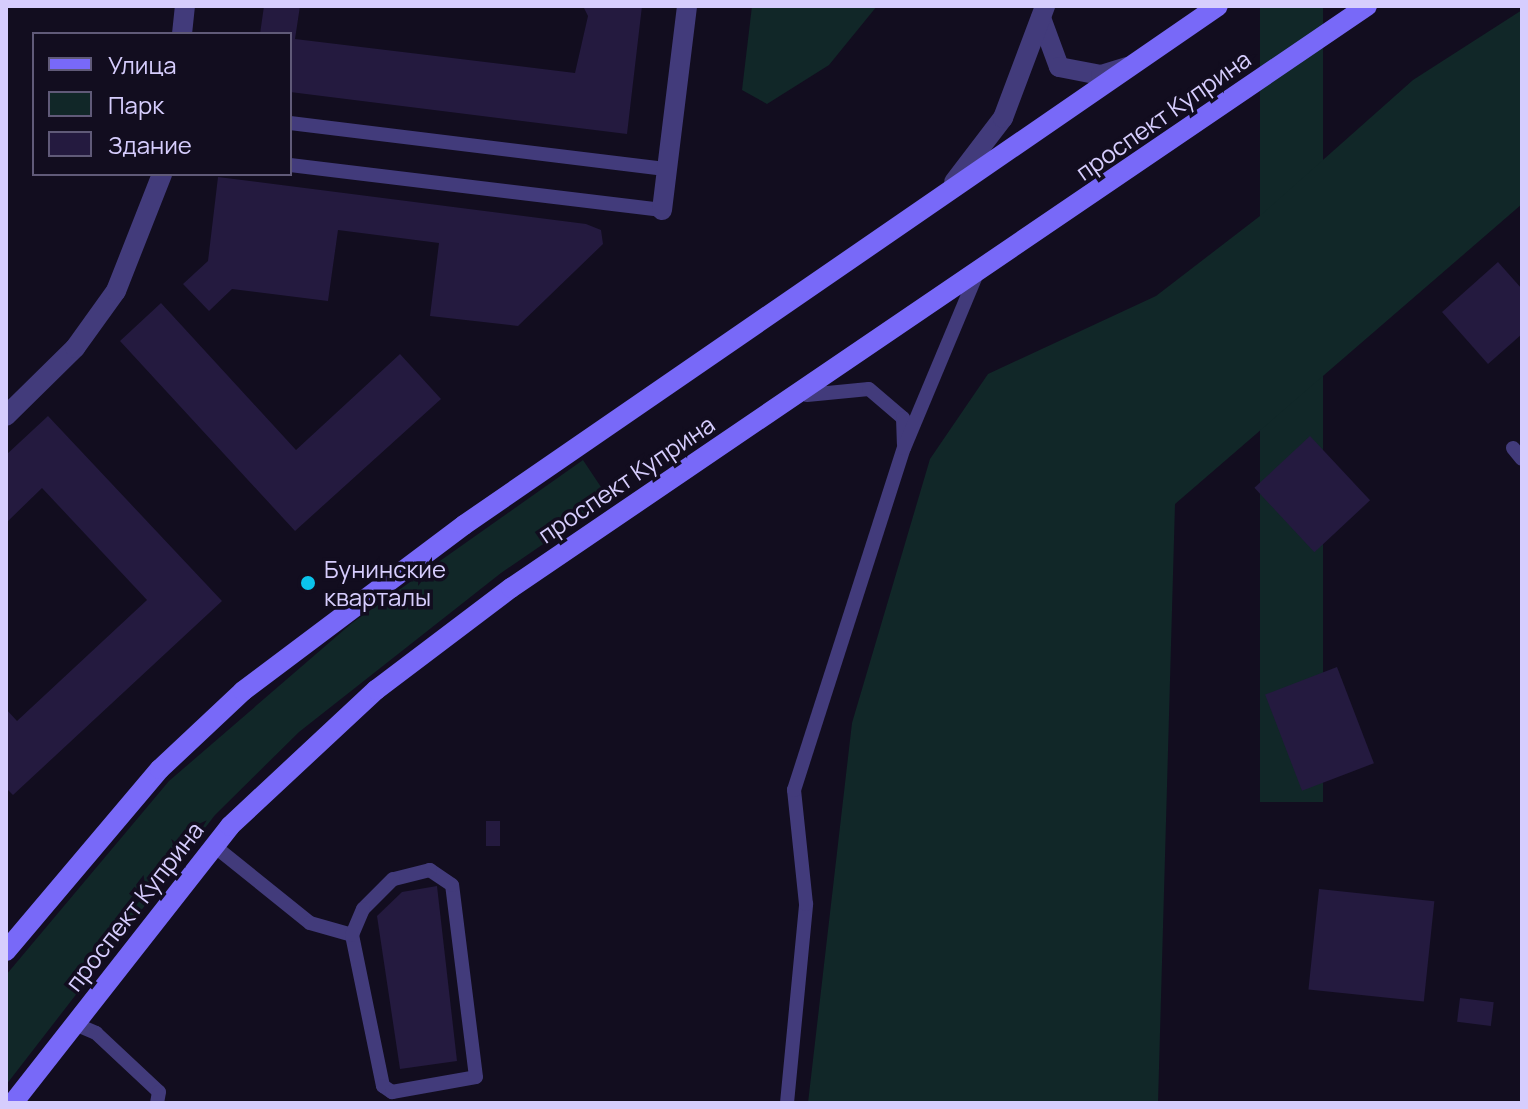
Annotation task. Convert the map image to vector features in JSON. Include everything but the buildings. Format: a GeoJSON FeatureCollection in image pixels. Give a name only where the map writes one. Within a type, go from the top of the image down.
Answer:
{"type":"FeatureCollection","features":[{"type":"Feature","properties":{"kind":"main road"},"geometry":{"type":"LineString","coordinates":[[6,951],[160,769],[243,691],[503,498],[930,208],[1218,6]]}},
{"type":"Feature","properties":{"kind":"main road","name":"проспект Куприна"},"geometry":{"type":"LineString","coordinates":[[13,1103],[213,845],[295,758],[376,690],[784,404],[976,276],[1367,6]]}},
{"type":"Feature","properties":{"kind":"street"},"geometry":{"type":"LineString","coordinates":[[182,32],[185,6]]}},
{"type":"Feature","properties":{"kind":"street"},"geometry":{"type":"LineString","coordinates":[[662,210],[687,6]]}},
{"type":"Feature","properties":{"kind":"street"},"geometry":{"type":"LineString","coordinates":[[1043,12],[1059,67],[1101,75],[1128,67]]}},
{"type":"Feature","properties":{"kind":"street"},"geometry":{"type":"LineString","coordinates":[[930,208],[1003,118],[1043,12]]}},
{"type":"Feature","properties":{"kind":"street"},"geometry":{"type":"LineString","coordinates":[[6,416],[75,348],[116,291],[161,176]]}},
{"type":"Feature","properties":{"kind":"lane"},"geometry":{"type":"LineString","coordinates":[[292,123],[667,169]]}},
{"type":"Feature","properties":{"kind":"lane"},"geometry":{"type":"LineString","coordinates":[[292,165],[662,210]]}},
{"type":"Feature","properties":{"kind":"lane"},"geometry":{"type":"LineString","coordinates":[[787,1103],[806,904],[794,790],[904,448],[976,276]]}},
{"type":"Feature","properties":{"kind":"lane"},"geometry":{"type":"LineString","coordinates":[[784,404],[825,387],[869,389],[903,418],[904,448]]}},
{"type":"Feature","properties":{"kind":"lane"},"geometry":{"type":"LineString","coordinates":[[213,845],[310,923],[352,935]]}},
{"type":"Feature","properties":{"kind":"lane"},"geometry":{"type":"LineString","coordinates":[[430,870],[452,885],[476,1077],[392,1092],[383,1086],[352,935],[363,909],[393,879],[430,870]]}},
{"type":"Feature","properties":{"kind":"lane"},"geometry":{"type":"LineString","coordinates":[[75,1024],[96,1033],[159,1092],[157,1103]]}},
{"type":"Feature","properties":{"kind":"green space"},"geometry":{"type":"Polygon","coordinates":[[[752,6],[877,6],[829,65],[767,104],[742,90],[752,6]]]}},
{"type":"Feature","properties":{"kind":"green space"},"geometry":{"type":"Polygon","coordinates":[[[1260,6],[1323,6],[1323,802],[1260,802],[1260,6]]]}},
{"type":"Feature","properties":{"kind":"green space"},"geometry":{"type":"Polygon","coordinates":[[[1522,10],[1522,204],[1175,504],[1158,1103],[808,1103],[852,723],[930,459],[988,374],[1156,296],[1260,216],[1413,80],[1522,10]]]}},
{"type":"Feature","properties":{"kind":"green space"},"geometry":{"type":"Polygon","coordinates":[[[583,460],[609,499],[501,573],[299,732],[215,815],[6,1085],[6,975],[169,781],[352,623],[583,460]]]}},
{"type":"Feature","properties":{"kind":"place","name":"Бунинские кварталы"},"geometry":{"type":"Point","coordinates":[308,583]}}]}
